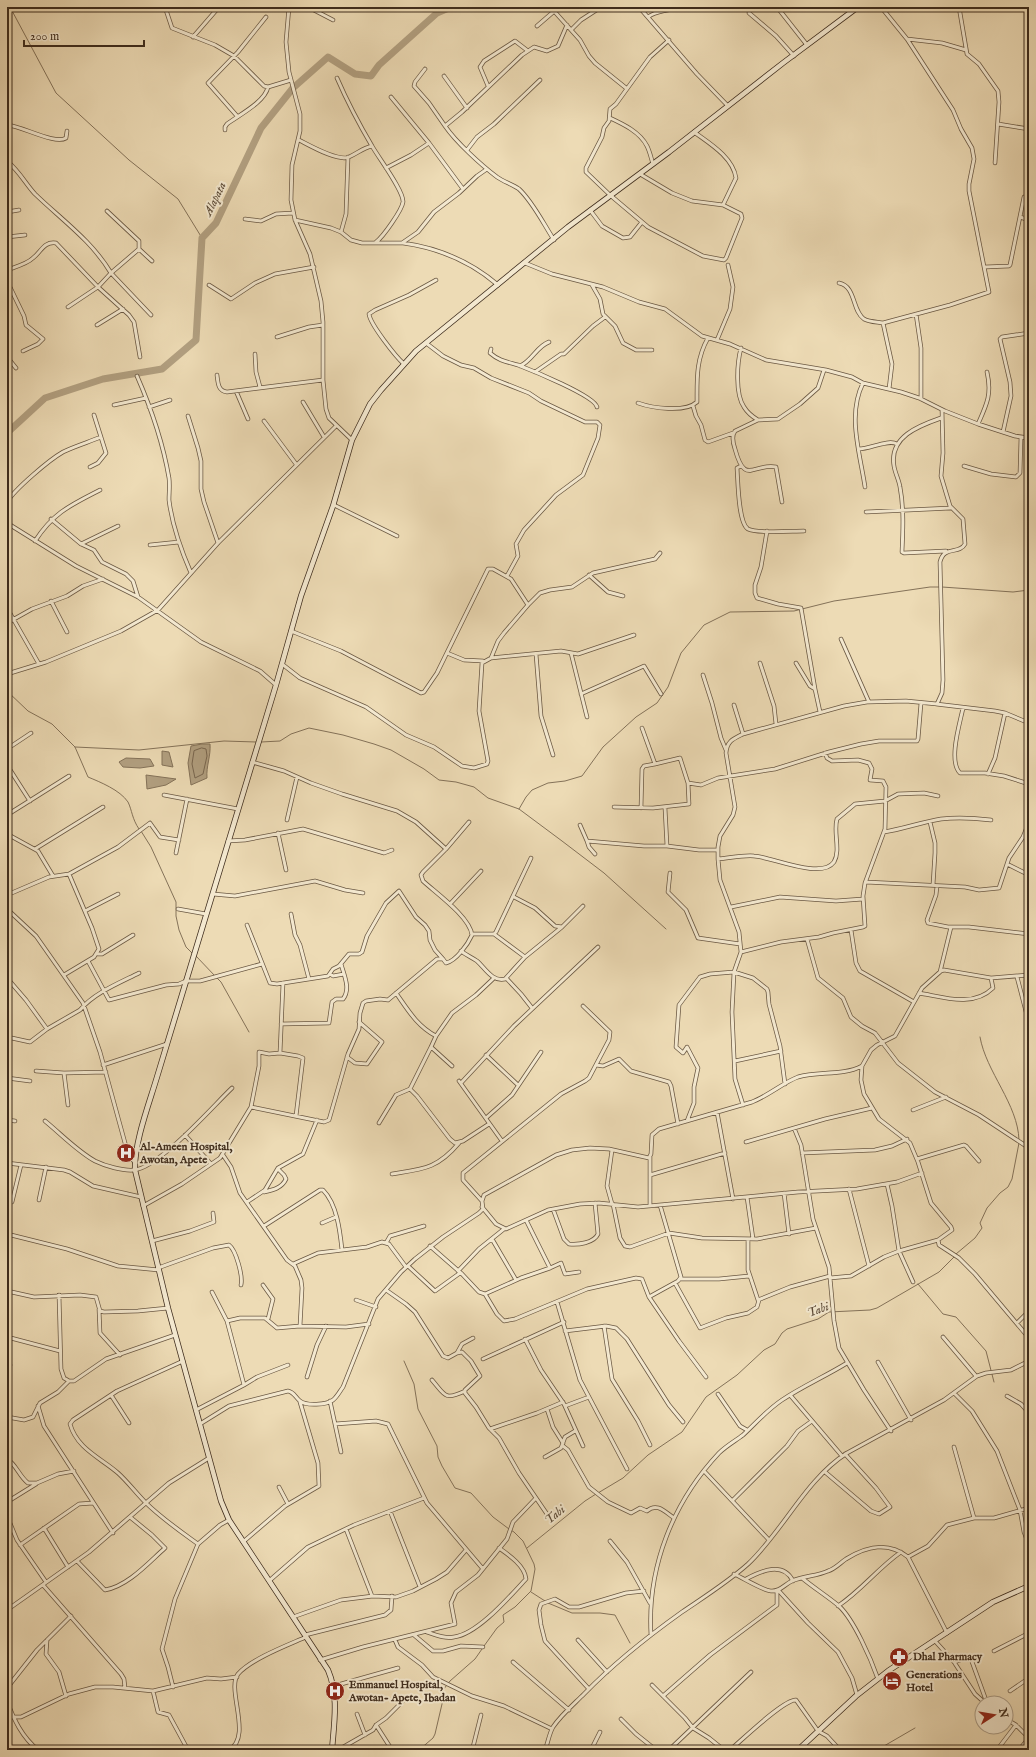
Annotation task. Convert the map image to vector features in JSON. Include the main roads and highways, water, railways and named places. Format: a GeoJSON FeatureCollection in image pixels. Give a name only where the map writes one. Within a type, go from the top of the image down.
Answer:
{"type":"FeatureCollection","features":[{"type":"Feature","properties":{"kind":"main road"},"geometry":{"type":"LineString","coordinates":[[332,1750],[335,1709],[334,1686],[328,1670],[229,1520],[221,1501],[168,1308],[140,1197],[135,1170],[135,1163],[143,1127],[167,1044],[291,631],[307,578],[334,505],[352,440],[370,404],[404,364],[426,343],[590,210],[640,174],[858,7]]}},
{"type":"Feature","properties":{"kind":"main road"},"geometry":{"type":"LineString","coordinates":[[798,1750],[857,1695],[896,1666],[993,1602],[1028,1587]]}},
{"type":"Feature","properties":{"kind":"water"},"geometry":{"type":"Polygon","coordinates":[[[210,744],[207,778],[191,785],[188,763],[191,746],[210,744]]]}},
{"type":"Feature","properties":{"kind":"water"},"geometry":{"type":"Polygon","coordinates":[[[162,751],[169,752],[173,767],[162,765],[162,751]]]}},
{"type":"Feature","properties":{"kind":"water"},"geometry":{"type":"Polygon","coordinates":[[[126,758],[150,759],[154,766],[140,768],[123,767],[119,762],[126,758]]]}},
{"type":"Feature","properties":{"kind":"water"},"geometry":{"type":"Polygon","coordinates":[[[146,775],[176,779],[166,785],[147,789],[146,775]]]}},
{"type":"Feature","properties":{"kind":"waterway"},"geometry":{"type":"LineString","coordinates":[[10,7],[56,93],[129,160],[178,199],[202,238]]}},
{"type":"Feature","properties":{"kind":"waterway","name":"Alapata"},"geometry":{"type":"LineString","coordinates":[[7,433],[45,398],[103,379],[162,369],[196,340],[202,238],[216,223],[261,128],[293,88],[328,57],[355,74],[371,76],[379,65],[437,13],[451,7]]}},
{"type":"Feature","properties":{"kind":"waterway"},"geometry":{"type":"LineString","coordinates":[[519,809],[532,790],[548,783],[565,781],[582,776],[603,747],[636,717],[657,703],[668,687],[681,653],[704,625],[730,612],[794,611],[834,601],[939,587]]}},
{"type":"Feature","properties":{"kind":"waterway"},"geometry":{"type":"LineString","coordinates":[[942,587],[1013,592],[1029,590]]}},
{"type":"Feature","properties":{"kind":"waterway"},"geometry":{"type":"LineString","coordinates":[[7,691],[28,711],[52,724],[75,747],[88,777],[110,787],[128,802],[139,829]]}},
{"type":"Feature","properties":{"kind":"waterway"},"geometry":{"type":"LineString","coordinates":[[261,742],[280,741],[291,734],[309,728],[343,735],[391,750],[424,769],[439,780],[456,782],[474,787],[488,798],[519,809],[604,873],[666,929]]}},
{"type":"Feature","properties":{"kind":"waterway"},"geometry":{"type":"LineString","coordinates":[[75,747],[139,750],[224,741],[256,742]]}},
{"type":"Feature","properties":{"kind":"waterway"},"geometry":{"type":"LineString","coordinates":[[141,831],[151,847],[176,902],[176,916],[179,930],[186,947],[192,953]]}},
{"type":"Feature","properties":{"kind":"waterway"},"geometry":{"type":"LineString","coordinates":[[196,956],[215,976]]}},
{"type":"Feature","properties":{"kind":"waterway"},"geometry":{"type":"LineString","coordinates":[[217,978],[221,982],[249,1032]]}},
{"type":"Feature","properties":{"kind":"waterway","name":"Tabi"},"geometry":{"type":"LineString","coordinates":[[980,1037],[988,1063],[1008,1101],[1013,1114],[1019,1140]]}},
{"type":"Feature","properties":{"kind":"waterway"},"geometry":{"type":"LineString","coordinates":[[1024,1142],[1029,1142]]}},
{"type":"Feature","properties":{"kind":"waterway","name":"Tabi"},"geometry":{"type":"LineString","coordinates":[[956,1254],[975,1238],[982,1228],[980,1223],[987,1208],[1000,1193],[1008,1187],[1012,1179],[1019,1143]]}},
{"type":"Feature","properties":{"kind":"waterway","name":"Tabi"},"geometry":{"type":"LineString","coordinates":[[598,1493],[623,1478],[648,1455],[682,1432],[706,1397],[737,1375],[764,1350],[775,1344],[782,1333],[787,1329],[818,1319],[829,1312],[870,1310],[877,1308],[939,1272],[954,1257]]}},
{"type":"Feature","properties":{"kind":"waterway"},"geometry":{"type":"LineString","coordinates":[[918,1284],[943,1314],[956,1317],[986,1351],[994,1382]]}},
{"type":"Feature","properties":{"kind":"waterway"},"geometry":{"type":"LineString","coordinates":[[404,1361],[414,1384],[418,1409],[437,1446],[438,1457],[442,1466],[455,1488],[471,1493],[493,1517],[514,1532],[523,1541],[534,1564],[535,1569],[531,1591],[515,1607],[503,1615],[504,1622],[497,1628],[484,1646]]}},
{"type":"Feature","properties":{"kind":"waterway","name":"Tabi"},"geometry":{"type":"LineString","coordinates":[[527,1548],[585,1501],[596,1494]]}},
{"type":"Feature","properties":{"kind":"waterway"},"geometry":{"type":"LineString","coordinates":[[531,1592],[545,1601]]}},
{"type":"Feature","properties":{"kind":"waterway"},"geometry":{"type":"LineString","coordinates":[[548,1603],[572,1613],[600,1613],[615,1615],[630,1643]]}},
{"type":"Feature","properties":{"kind":"waterway","name":"Tabi"},"geometry":{"type":"LineString","coordinates":[[419,1750],[433,1738],[435,1734],[442,1704],[443,1690],[450,1681],[475,1659],[482,1649]]}},
{"type":"Feature","properties":{"kind":"waterway"},"geometry":{"type":"LineString","coordinates":[[883,1750],[884,1746],[915,1728]]}},
{"type":"Feature","properties":{"kind":"place","name":"Al-Ameen Hospital, Awotan, Apete"},"geometry":{"type":"Point","coordinates":[126,1153]}},
{"type":"Feature","properties":{"kind":"place","name":"Dhal Pharmacy"},"geometry":{"type":"Point","coordinates":[899,1657]}},
{"type":"Feature","properties":{"kind":"place","name":"Generations Hotel"},"geometry":{"type":"Point","coordinates":[892,1681]}},
{"type":"Feature","properties":{"kind":"place","name":"Emmanuel Hospital, Awotan- Apete, Ibadan"},"geometry":{"type":"Point","coordinates":[335,1691]}}]}
